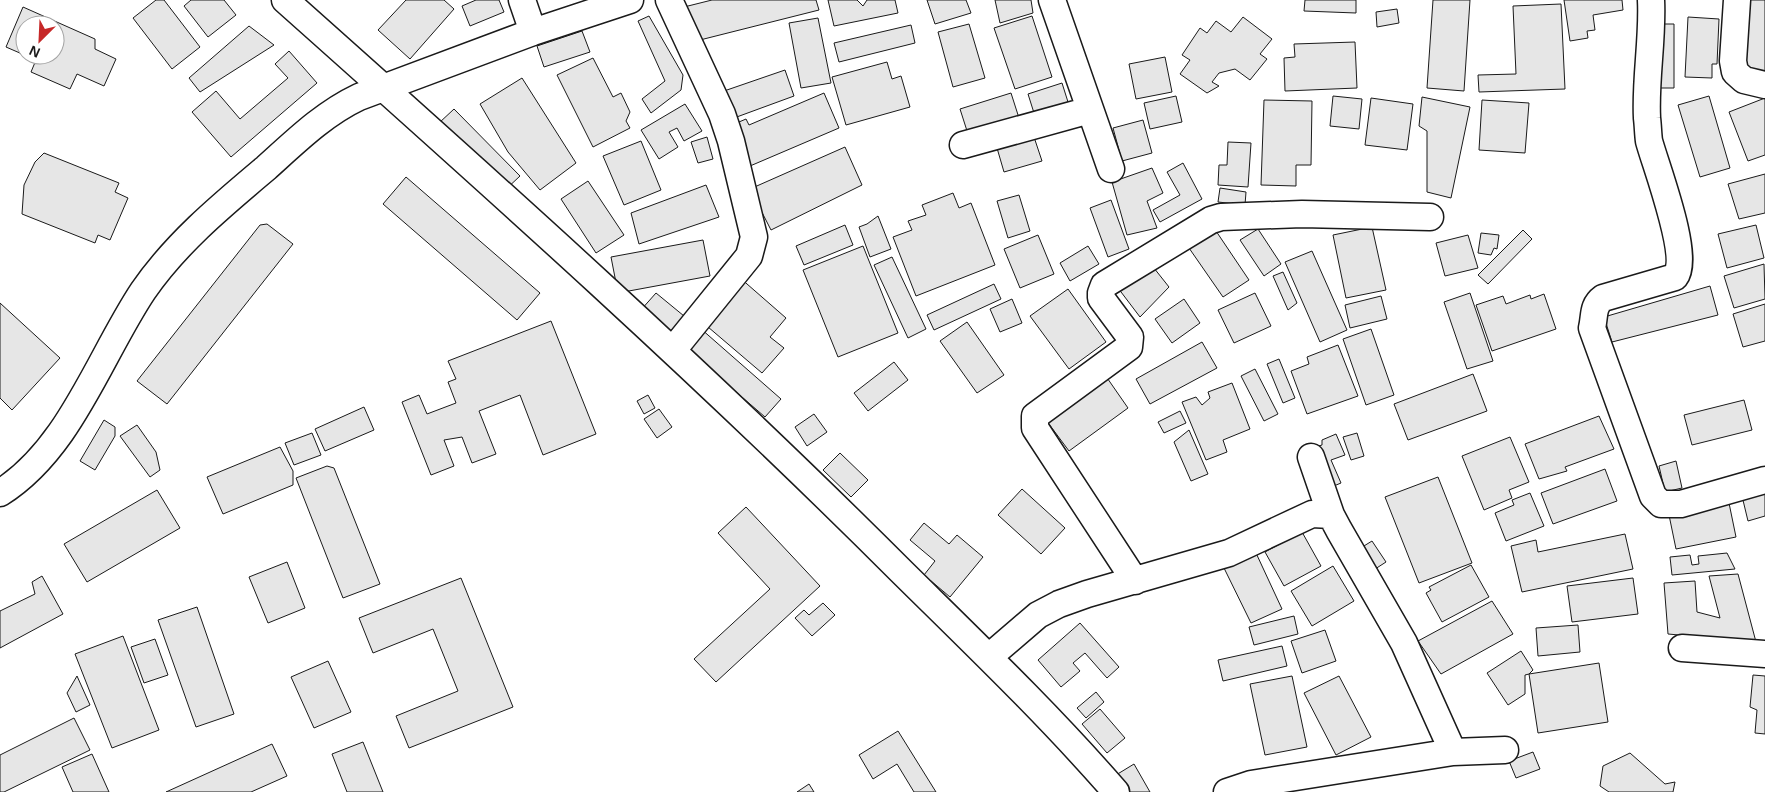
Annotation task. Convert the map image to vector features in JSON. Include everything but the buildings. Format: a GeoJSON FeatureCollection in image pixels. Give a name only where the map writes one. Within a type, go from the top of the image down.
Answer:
{"type":"FeatureCollection","features":[{"type":"Feature","properties":{"kind":"street"},"geometry":{"type":"LineString","coordinates":[[285,0],[672,350],[814,484],[1029,697],[1116,792]]}},
{"type":"Feature","properties":{"kind":"street"},"geometry":{"type":"LineString","coordinates":[[522,0],[533,32]]}},
{"type":"Feature","properties":{"kind":"street"},"geometry":{"type":"LineString","coordinates":[[0,493],[26,472],[55,440],[143,292],[162,265],[210,216],[316,124],[344,104],[384,88],[533,32],[630,0]]}},
{"type":"Feature","properties":{"kind":"street"},"geometry":{"type":"LineString","coordinates":[[669,0],[722,114],[731,141],[754,237],[749,256],[672,350]]}},
{"type":"Feature","properties":{"kind":"street"},"geometry":{"type":"LineString","coordinates":[[1052,0],[1111,169]]}},
{"type":"Feature","properties":{"kind":"street"},"geometry":{"type":"LineString","coordinates":[[1651,0],[1646,101],[1649,139],[1679,246],[1680,265],[1675,277],[1603,298],[1598,302],[1594,311],[1592,328],[1653,496],[1660,504],[1681,504],[1765,480]]}},
{"type":"Feature","properties":{"kind":"street"},"geometry":{"type":"LineString","coordinates":[[1737,0],[1733,61],[1735,72],[1744,80],[1765,85]]}},
{"type":"Feature","properties":{"kind":"street"},"geometry":{"type":"LineString","coordinates":[[963,145],[1090,110]]}},
{"type":"Feature","properties":{"kind":"street"},"geometry":{"type":"LineString","coordinates":[[1135,580],[1035,428],[1034,422],[1035,416],[1129,347],[1130,337],[1102,298],[1101,293],[1104,285],[1211,220],[1220,217],[1302,214],[1430,217]]}},
{"type":"Feature","properties":{"kind":"street"},"geometry":{"type":"LineString","coordinates":[[1311,457],[1332,515],[1404,642],[1454,752]]}},
{"type":"Feature","properties":{"kind":"street"},"geometry":{"type":"LineString","coordinates":[[989,657],[1038,615],[1059,604],[1087,594],[1229,553],[1312,514],[1332,515]]}},
{"type":"Feature","properties":{"kind":"street"},"geometry":{"type":"LineString","coordinates":[[1682,648],[1765,654]]}},
{"type":"Feature","properties":{"kind":"street"},"geometry":{"type":"LineString","coordinates":[[1228,792],[1251,784],[1454,752],[1506,750]]}}]}
